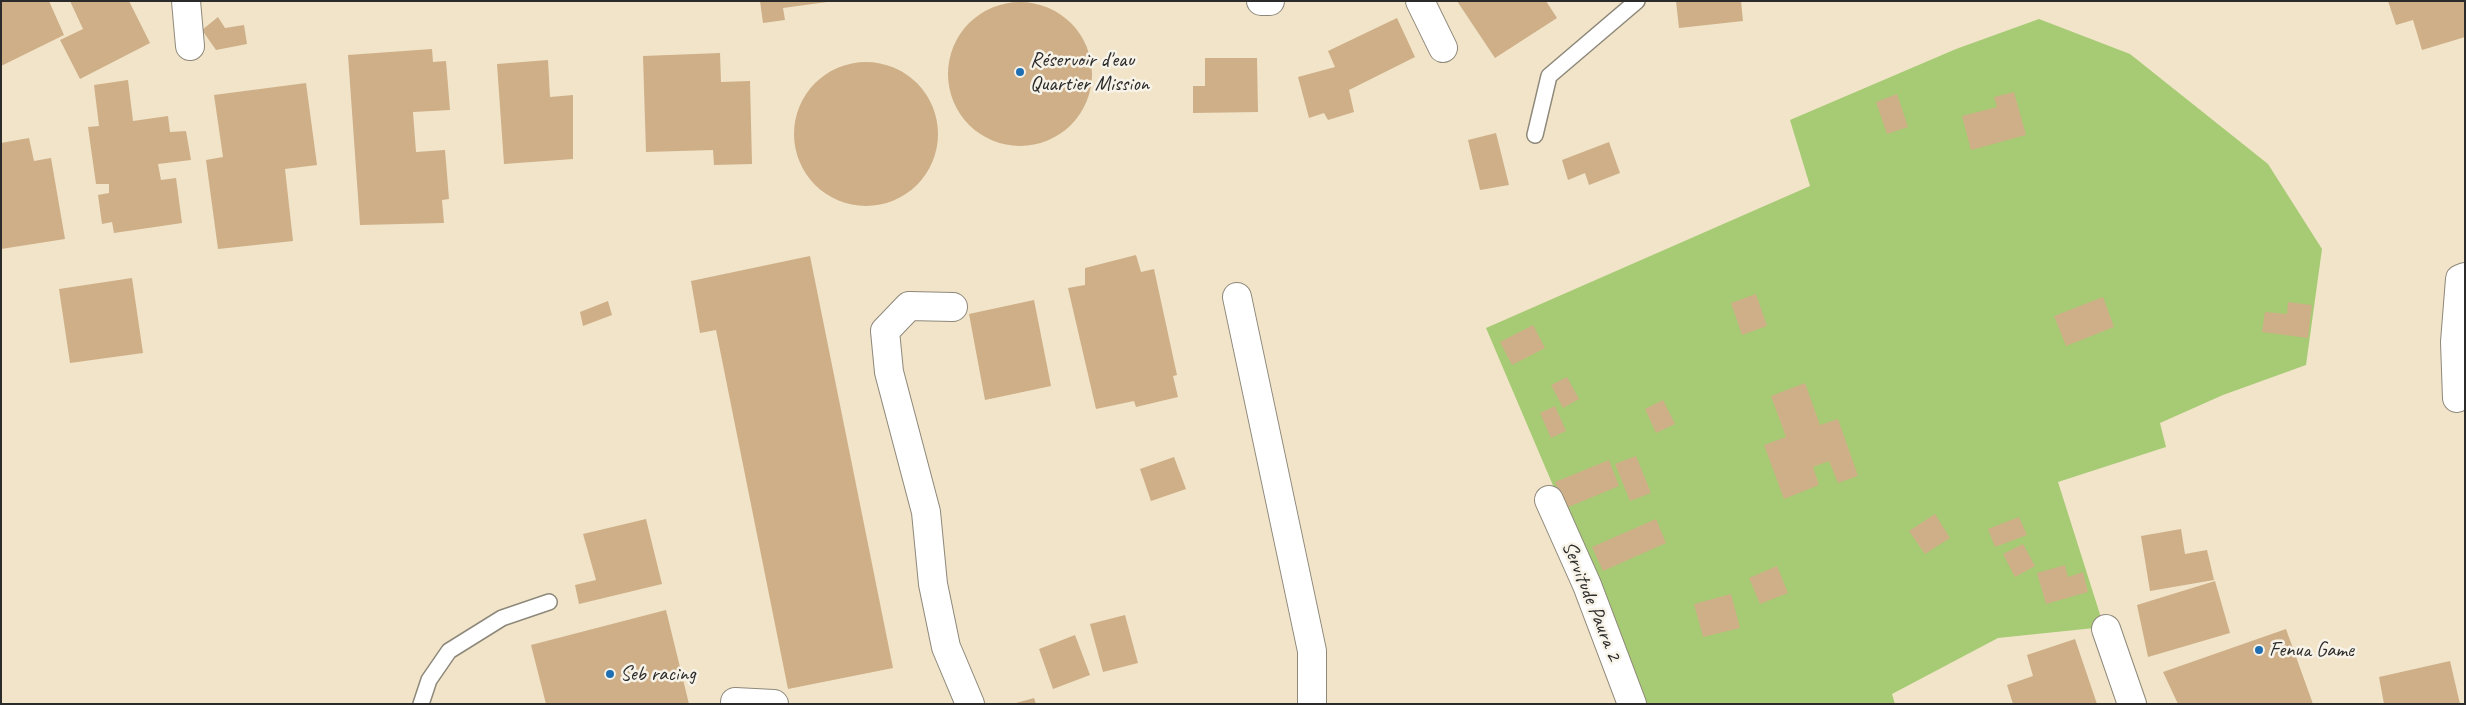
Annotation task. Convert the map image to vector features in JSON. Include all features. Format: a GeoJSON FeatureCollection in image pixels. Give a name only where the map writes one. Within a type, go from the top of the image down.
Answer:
{"type":"FeatureCollection","features":[{"type":"Feature","properties":{"kind":"street"},"geometry":{"type":"LineString","coordinates":[[186,1],[190,46]]}},
{"type":"Feature","properties":{"kind":"street"},"geometry":{"type":"LineString","coordinates":[[1261,1],[1270,1]]}},
{"type":"Feature","properties":{"kind":"street"},"geometry":{"type":"LineString","coordinates":[[1420,1],[1443,48]]}},
{"type":"Feature","properties":{"kind":"street"},"geometry":{"type":"LineString","coordinates":[[2457,398],[2455,342],[2460,279],[2465,277]]}},
{"type":"Feature","properties":{"kind":"street"},"geometry":{"type":"LineString","coordinates":[[1237,297],[1312,650],[1312,704]]}},
{"type":"Feature","properties":{"kind":"street"},"geometry":{"type":"LineString","coordinates":[[953,308],[909,306],[885,331],[889,372],[926,512],[933,584],[946,647],[970,704]]}},
{"type":"Feature","properties":{"kind":"street","name":"Servitude Paura 2"},"geometry":{"type":"LineString","coordinates":[[1549,500],[1587,585],[1632,704]]}},
{"type":"Feature","properties":{"kind":"street"},"geometry":{"type":"LineString","coordinates":[[2106,629],[2132,704]]}},
{"type":"Feature","properties":{"kind":"street"},"geometry":{"type":"LineString","coordinates":[[731,703],[774,704]]}},
{"type":"Feature","properties":{"kind":"lane"},"geometry":{"type":"LineString","coordinates":[[1535,135],[1550,76],[1636,1]]}},
{"type":"Feature","properties":{"kind":"lane"},"geometry":{"type":"LineString","coordinates":[[421,704],[429,680],[449,651],[502,618],[549,602]]}},
{"type":"Feature","properties":{"kind":"green space"},"geometry":{"type":"Polygon","coordinates":[[[2039,19],[2130,54],[2268,164],[2322,249],[2306,365],[2223,395],[2160,423],[2166,447],[2058,482],[2104,627],[1998,638],[1892,694],[1895,704],[1646,704],[1486,328],[1810,186],[1790,120],[1956,49],[2039,19]]]}},
{"type":"Feature","properties":{"kind":"building"},"geometry":{"type":"Polygon","coordinates":[[[1,1],[49,1],[64,35],[1,66],[1,1]]]}},
{"type":"Feature","properties":{"kind":"building"},"geometry":{"type":"Polygon","coordinates":[[[70,1],[129,1],[150,43],[80,79],[60,40],[83,29],[70,1]]]}},
{"type":"Feature","properties":{"kind":"building"},"geometry":{"type":"Polygon","coordinates":[[[760,1],[827,2],[783,8],[785,20],[763,23],[760,1]]]}},
{"type":"Feature","properties":{"kind":"building"},"geometry":{"type":"Polygon","coordinates":[[[1457,1],[1546,1],[1557,18],[1495,58],[1457,1]]]}},
{"type":"Feature","properties":{"kind":"building"},"geometry":{"type":"Polygon","coordinates":[[[1676,1],[1741,1],[1743,21],[1679,28],[1676,1]]]}},
{"type":"Feature","properties":{"kind":"building"},"geometry":{"type":"Polygon","coordinates":[[[2388,1],[2465,1],[2465,37],[2422,50],[2413,20],[2396,25],[2388,1]]]}},
{"type":"Feature","properties":{"kind":"building","name":"Réservoir d'eau Quartier Mission"},"geometry":{"type":"Polygon","coordinates":[[[1020,2],[1048,7],[1071,23],[1087,46],[1092,74],[1087,102],[1071,125],[1048,141],[1020,146],[992,141],[969,125],[953,102],[948,74],[953,46],[969,23],[992,7],[1020,2]]]}},
{"type":"Feature","properties":{"kind":"building"},"geometry":{"type":"Polygon","coordinates":[[[218,17],[225,28],[244,25],[247,44],[216,50],[202,30],[218,17]]]}},
{"type":"Feature","properties":{"kind":"building"},"geometry":{"type":"Polygon","coordinates":[[[1397,18],[1415,57],[1349,90],[1354,112],[1328,120],[1324,113],[1309,118],[1298,77],[1335,67],[1328,51],[1397,18]]]}},
{"type":"Feature","properties":{"kind":"building"},"geometry":{"type":"Polygon","coordinates":[[[432,49],[433,62],[446,61],[450,110],[413,112],[416,152],[445,150],[449,199],[442,200],[444,223],[360,225],[348,55],[432,49]]]}},
{"type":"Feature","properties":{"kind":"building"},"geometry":{"type":"Polygon","coordinates":[[[720,53],[721,82],[750,81],[752,164],[714,165],[713,150],[646,152],[643,56],[720,53]]]}},
{"type":"Feature","properties":{"kind":"building"},"geometry":{"type":"Polygon","coordinates":[[[1205,58],[1257,58],[1258,112],[1193,113],[1193,86],[1205,86],[1205,58]]]}},
{"type":"Feature","properties":{"kind":"building"},"geometry":{"type":"Polygon","coordinates":[[[548,60],[550,97],[573,95],[573,159],[504,164],[497,64],[548,60]]]}},
{"type":"Feature","properties":{"kind":"building"},"geometry":{"type":"Polygon","coordinates":[[[866,62],[894,67],[917,83],[933,106],[938,134],[933,162],[917,185],[894,201],[866,206],[838,201],[815,185],[799,162],[794,134],[799,106],[815,83],[838,67],[866,62]]]}},
{"type":"Feature","properties":{"kind":"building"},"geometry":{"type":"Polygon","coordinates":[[[128,80],[133,121],[168,116],[170,132],[186,131],[191,160],[158,164],[161,180],[176,178],[182,223],[114,233],[112,222],[102,224],[98,195],[109,193],[109,184],[96,184],[88,127],[99,126],[94,85],[128,80]]]}},
{"type":"Feature","properties":{"kind":"building"},"geometry":{"type":"Polygon","coordinates":[[[306,83],[317,165],[285,169],[293,241],[218,249],[206,160],[223,157],[214,95],[306,83]]]}},
{"type":"Feature","properties":{"kind":"building"},"geometry":{"type":"Polygon","coordinates":[[[2014,92],[2026,135],[1971,150],[1962,116],[1997,107],[1994,97],[2014,92]]]}},
{"type":"Feature","properties":{"kind":"building"},"geometry":{"type":"Polygon","coordinates":[[[1897,94],[1908,127],[1887,134],[1876,102],[1897,94]]]}},
{"type":"Feature","properties":{"kind":"building"},"geometry":{"type":"Polygon","coordinates":[[[1496,133],[1509,185],[1480,190],[1468,140],[1496,133]]]}},
{"type":"Feature","properties":{"kind":"building"},"geometry":{"type":"Polygon","coordinates":[[[29,138],[34,161],[51,158],[65,239],[1,249],[1,143],[29,138]]]}},
{"type":"Feature","properties":{"kind":"building"},"geometry":{"type":"Polygon","coordinates":[[[1609,142],[1620,173],[1589,185],[1585,173],[1568,180],[1562,160],[1609,142]]]}},
{"type":"Feature","properties":{"kind":"building"},"geometry":{"type":"Polygon","coordinates":[[[1136,255],[1141,272],[1154,269],[1177,375],[1173,376],[1178,397],[1136,407],[1134,401],[1096,409],[1068,288],[1085,285],[1085,268],[1136,255]]]}},
{"type":"Feature","properties":{"kind":"building"},"geometry":{"type":"Polygon","coordinates":[[[810,256],[893,668],[788,689],[716,330],[700,333],[691,281],[810,256]]]}},
{"type":"Feature","properties":{"kind":"building"},"geometry":{"type":"Polygon","coordinates":[[[132,278],[143,353],[70,363],[59,289],[132,278]]]}},
{"type":"Feature","properties":{"kind":"building"},"geometry":{"type":"Polygon","coordinates":[[[1756,294],[1767,326],[1742,335],[1731,303],[1756,294]]]}},
{"type":"Feature","properties":{"kind":"building"},"geometry":{"type":"Polygon","coordinates":[[[2103,297],[2114,327],[2066,346],[2054,316],[2103,297]]]}},
{"type":"Feature","properties":{"kind":"building"},"geometry":{"type":"Polygon","coordinates":[[[1034,300],[1051,386],[985,400],[969,314],[1034,300]]]}},
{"type":"Feature","properties":{"kind":"building"},"geometry":{"type":"Polygon","coordinates":[[[608,301],[612,315],[583,326],[580,312],[608,301]]]}},
{"type":"Feature","properties":{"kind":"building"},"geometry":{"type":"Polygon","coordinates":[[[2288,302],[2312,305],[2308,338],[2262,332],[2265,312],[2287,314],[2288,302]]]}},
{"type":"Feature","properties":{"kind":"building"},"geometry":{"type":"Polygon","coordinates":[[[1533,325],[1545,348],[1512,365],[1500,342],[1533,325]]]}},
{"type":"Feature","properties":{"kind":"building"},"geometry":{"type":"Polygon","coordinates":[[[1567,377],[1579,399],[1563,408],[1551,385],[1567,377]]]}},
{"type":"Feature","properties":{"kind":"building"},"geometry":{"type":"Polygon","coordinates":[[[1805,383],[1820,425],[1838,419],[1858,476],[1838,483],[1829,461],[1813,467],[1819,485],[1784,499],[1764,445],[1786,437],[1771,396],[1805,383]]]}},
{"type":"Feature","properties":{"kind":"building"},"geometry":{"type":"Polygon","coordinates":[[[1663,400],[1675,424],[1656,433],[1645,409],[1663,400]]]}},
{"type":"Feature","properties":{"kind":"building"},"geometry":{"type":"Polygon","coordinates":[[[1555,406],[1566,431],[1551,438],[1540,413],[1555,406]]]}},
{"type":"Feature","properties":{"kind":"building"},"geometry":{"type":"Polygon","coordinates":[[[1636,456],[1651,493],[1630,501],[1615,464],[1636,456]]]}},
{"type":"Feature","properties":{"kind":"building"},"geometry":{"type":"Polygon","coordinates":[[[1174,457],[1186,489],[1151,501],[1140,469],[1174,457]]]}},
{"type":"Feature","properties":{"kind":"building"},"geometry":{"type":"Polygon","coordinates":[[[1609,460],[1619,486],[1566,508],[1555,482],[1609,460]]]}},
{"type":"Feature","properties":{"kind":"building"},"geometry":{"type":"Polygon","coordinates":[[[1935,514],[1950,538],[1925,554],[1909,531],[1935,514]]]}},
{"type":"Feature","properties":{"kind":"building"},"geometry":{"type":"Polygon","coordinates":[[[2019,517],[2027,535],[1995,547],[1988,529],[2019,517]]]}},
{"type":"Feature","properties":{"kind":"building"},"geometry":{"type":"Polygon","coordinates":[[[646,519],[662,584],[579,604],[575,585],[596,580],[583,534],[646,519]]]}},
{"type":"Feature","properties":{"kind":"building"},"geometry":{"type":"Polygon","coordinates":[[[1656,519],[1666,543],[1603,571],[1592,547],[1656,519]]]}},
{"type":"Feature","properties":{"kind":"building"},"geometry":{"type":"Polygon","coordinates":[[[2181,529],[2185,554],[2207,550],[2214,580],[2150,591],[2141,536],[2181,529]]]}},
{"type":"Feature","properties":{"kind":"building"},"geometry":{"type":"Polygon","coordinates":[[[2023,544],[2035,566],[2015,577],[2003,554],[2023,544]]]}},
{"type":"Feature","properties":{"kind":"building"},"geometry":{"type":"Polygon","coordinates":[[[2065,565],[2068,577],[2083,572],[2088,592],[2046,604],[2037,573],[2065,565]]]}},
{"type":"Feature","properties":{"kind":"building"},"geometry":{"type":"Polygon","coordinates":[[[1777,566],[1788,593],[1760,604],[1749,578],[1777,566]]]}},
{"type":"Feature","properties":{"kind":"building"},"geometry":{"type":"Polygon","coordinates":[[[2215,581],[2230,633],[2148,657],[2137,605],[2215,581]]]}},
{"type":"Feature","properties":{"kind":"building"},"geometry":{"type":"Polygon","coordinates":[[[1731,594],[1740,628],[1703,637],[1694,604],[1731,594]]]}},
{"type":"Feature","properties":{"kind":"building","name":"Seb racing"},"geometry":{"type":"Polygon","coordinates":[[[666,610],[689,704],[546,704],[531,645],[666,610]]]}},
{"type":"Feature","properties":{"kind":"building"},"geometry":{"type":"Polygon","coordinates":[[[1125,615],[1138,663],[1103,672],[1090,624],[1125,615]]]}},
{"type":"Feature","properties":{"kind":"building","name":"Fenua Game"},"geometry":{"type":"Polygon","coordinates":[[[2286,629],[2313,704],[2178,704],[2163,672],[2286,629]]]}},
{"type":"Feature","properties":{"kind":"building"},"geometry":{"type":"Polygon","coordinates":[[[1075,635],[1090,675],[1053,689],[1039,649],[1075,635]]]}},
{"type":"Feature","properties":{"kind":"building"},"geometry":{"type":"Polygon","coordinates":[[[2075,639],[2097,704],[2013,704],[2007,685],[2033,676],[2027,655],[2075,639]]]}},
{"type":"Feature","properties":{"kind":"building"},"geometry":{"type":"Polygon","coordinates":[[[2450,661],[2460,704],[2384,704],[2379,677],[2450,661]]]}},
{"type":"Feature","properties":{"kind":"building"},"geometry":{"type":"Polygon","coordinates":[[[1034,698],[1036,704],[1016,704],[1016,703],[1034,698]]]}},
{"type":"Feature","properties":{"kind":"place","name":"Réservoir d'eau Quartier Mission"},"geometry":{"type":"Point","coordinates":[1020,72]}},
{"type":"Feature","properties":{"kind":"place","name":"Fenua Game"},"geometry":{"type":"Point","coordinates":[2259,650]}},
{"type":"Feature","properties":{"kind":"place","name":"Seb racing"},"geometry":{"type":"Point","coordinates":[610,674]}}]}
